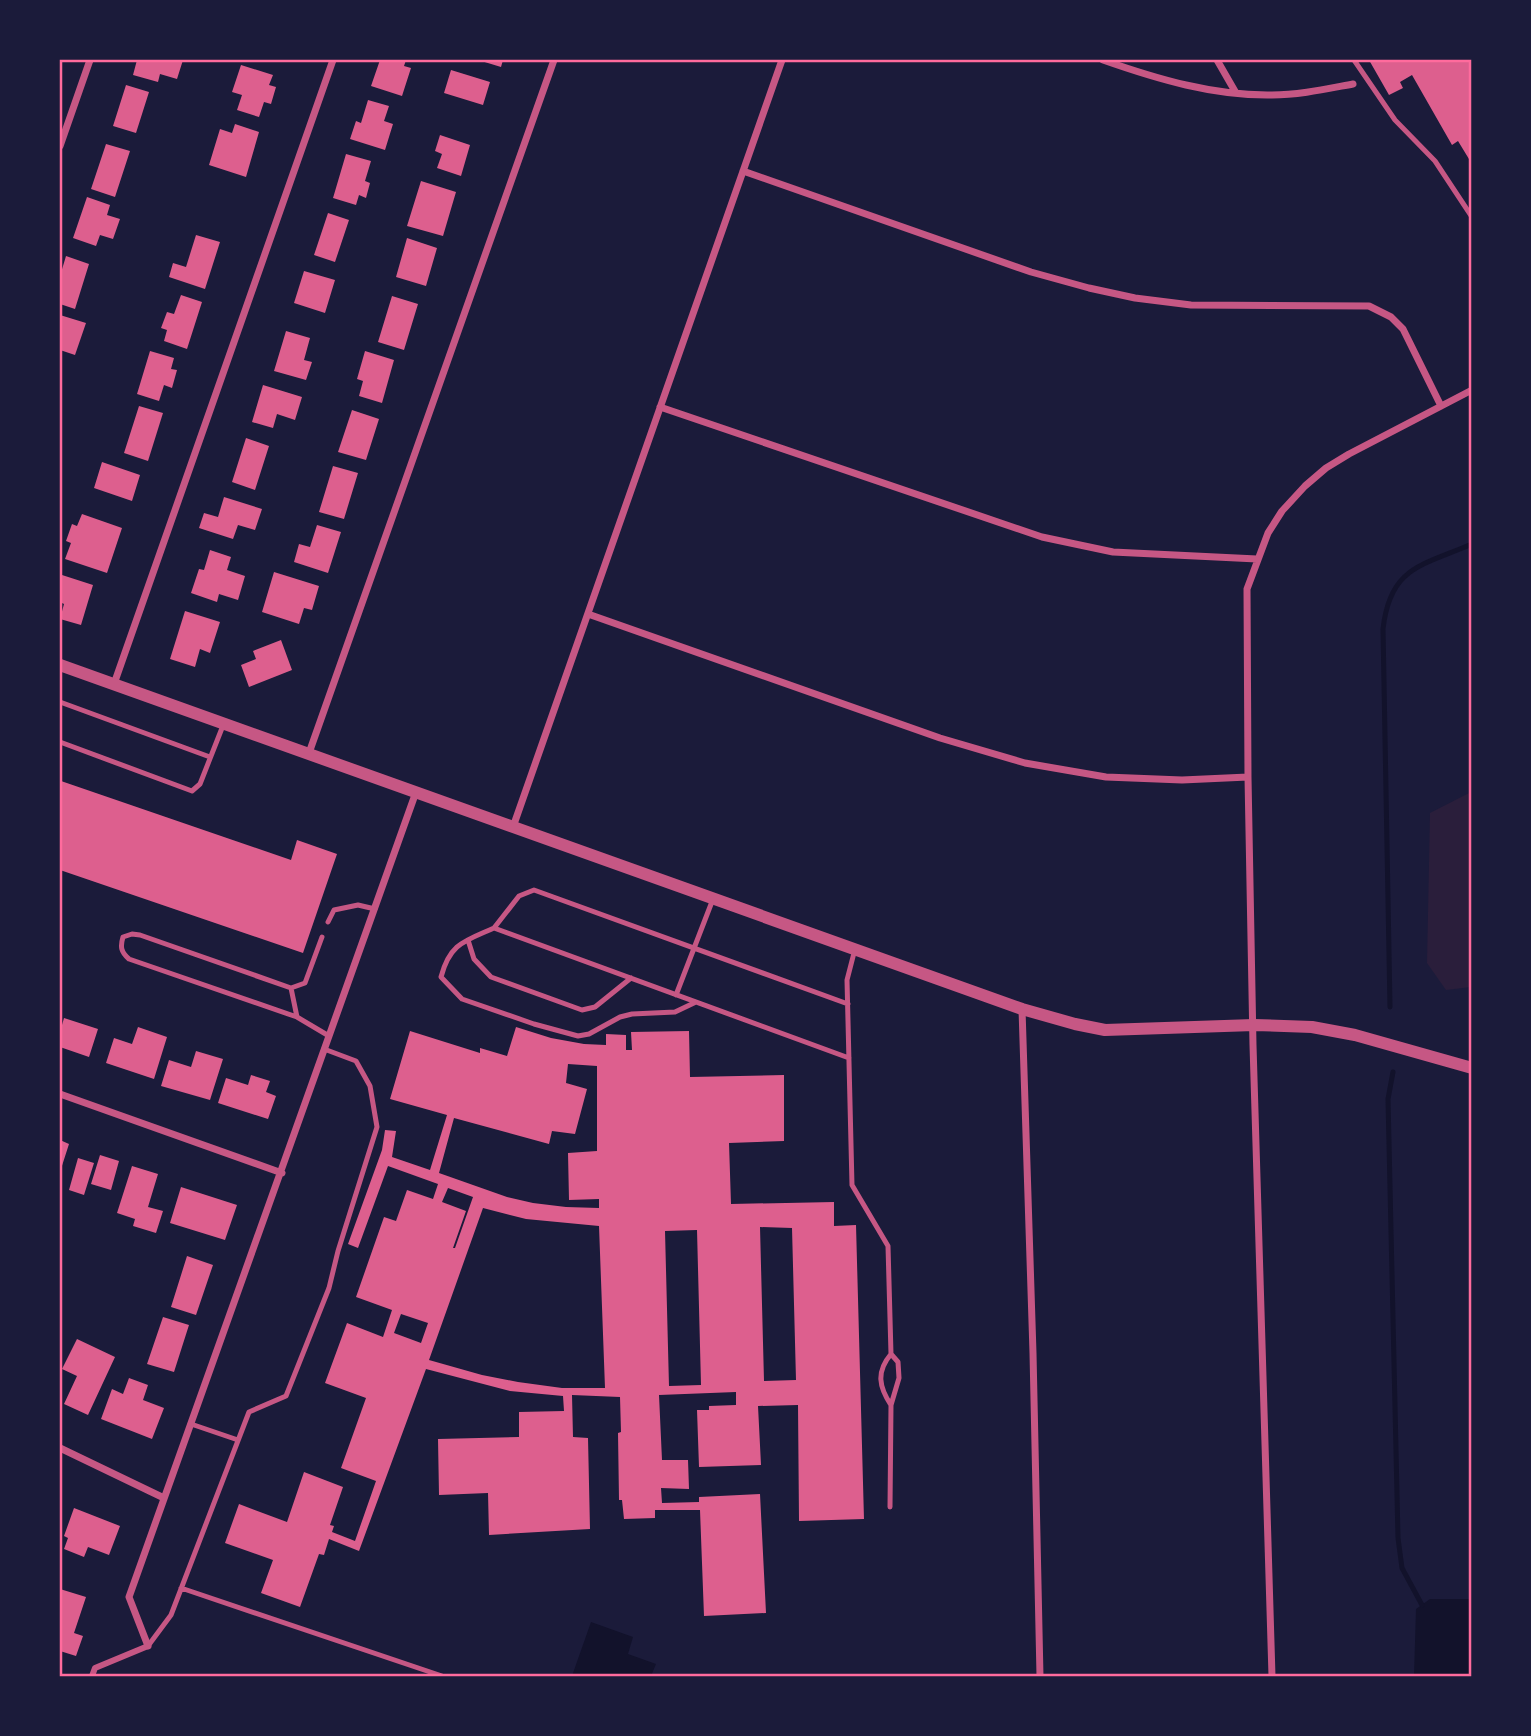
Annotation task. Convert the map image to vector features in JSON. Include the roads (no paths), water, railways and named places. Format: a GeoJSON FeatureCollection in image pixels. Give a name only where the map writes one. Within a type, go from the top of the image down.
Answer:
{"type":"FeatureCollection","features":[{"type":"Feature","properties":{"kind":"street"},"geometry":{"type":"LineString","coordinates":[[60,146],[90,60]]}},
{"type":"Feature","properties":{"kind":"street"},"geometry":{"type":"LineString","coordinates":[[114,684],[333,60]]}},
{"type":"Feature","properties":{"kind":"street"},"geometry":{"type":"LineString","coordinates":[[309,753],[554,60]]}},
{"type":"Feature","properties":{"kind":"street"},"geometry":{"type":"LineString","coordinates":[[513,827],[782,60]]}},
{"type":"Feature","properties":{"kind":"street"},"geometry":{"type":"LineString","coordinates":[[1103,60],[1182,85],[1236,93],[1273,95],[1353,84]]}},
{"type":"Feature","properties":{"kind":"street"},"geometry":{"type":"LineString","coordinates":[[1217,60],[1236,93]]}},
{"type":"Feature","properties":{"kind":"street"},"geometry":{"type":"LineString","coordinates":[[743,171],[1031,272],[1135,298],[1191,305],[1369,306],[1391,317],[1403,329],[1441,406]]}},
{"type":"Feature","properties":{"kind":"street"},"geometry":{"type":"LineString","coordinates":[[1272,1676],[1248,777],[1247,589],[1268,533],[1293,497],[1315,477],[1349,454],[1472,390]]}},
{"type":"Feature","properties":{"kind":"street"},"geometry":{"type":"LineString","coordinates":[[660,407],[1042,537],[1113,552],[1257,559]]}},
{"type":"Feature","properties":{"kind":"street"},"geometry":{"type":"LineString","coordinates":[[588,614],[940,738],[1025,763],[1106,777],[1248,777]]}},
{"type":"Feature","properties":{"kind":"street"},"geometry":{"type":"LineString","coordinates":[[60,665],[1022,1009],[1105,1030],[1254,1025],[1312,1027],[1334,1030],[1472,1068]]}},
{"type":"Feature","properties":{"kind":"street"},"geometry":{"type":"LineString","coordinates":[[92,1676],[95,1668],[148,1646],[129,1597],[416,792]]}},
{"type":"Feature","properties":{"kind":"street"},"geometry":{"type":"LineString","coordinates":[[1022,1009],[1040,1676]]}},
{"type":"Feature","properties":{"kind":"street"},"geometry":{"type":"LineString","coordinates":[[60,1094],[282,1172]]}},
{"type":"Feature","properties":{"kind":"street"},"geometry":{"type":"LineString","coordinates":[[60,1448],[164,1498]]}},
{"type":"Feature","properties":{"kind":"lane"},"geometry":{"type":"LineString","coordinates":[[1354,60],[1395,120],[1435,161],[1472,217]]}},
{"type":"Feature","properties":{"kind":"lane"},"geometry":{"type":"LineString","coordinates":[[60,702],[210,757]]}},
{"type":"Feature","properties":{"kind":"lane"},"geometry":{"type":"LineString","coordinates":[[60,742],[192,791],[200,784],[224,723]]}},
{"type":"Feature","properties":{"kind":"lane"},"geometry":{"type":"LineString","coordinates":[[696,1002],[675,1012],[620,1017],[589,1034],[578,1036],[462,999],[441,977],[449,955],[468,940],[494,928],[520,895],[534,890],[848,1004]]}},
{"type":"Feature","properties":{"kind":"lane"},"geometry":{"type":"LineString","coordinates":[[676,995],[713,899]]}},
{"type":"Feature","properties":{"kind":"lane"},"geometry":{"type":"LineString","coordinates":[[328,922],[334,909],[358,905],[375,909]]}},
{"type":"Feature","properties":{"kind":"lane"},"geometry":{"type":"LineString","coordinates":[[494,928],[849,1058]]}},
{"type":"Feature","properties":{"kind":"lane"},"geometry":{"type":"LineString","coordinates":[[322,937],[305,983],[291,988],[140,935],[123,937],[120,945],[123,954],[129,959],[298,1017],[329,1036]]}},
{"type":"Feature","properties":{"kind":"lane"},"geometry":{"type":"LineString","coordinates":[[468,940],[474,959],[491,976],[582,1010],[595,1007],[631,978]]}},
{"type":"Feature","properties":{"kind":"lane"},"geometry":{"type":"LineString","coordinates":[[855,949],[847,980],[852,1185],[888,1246],[891,1354],[898,1362],[899,1378],[891,1405],[890,1507]]}},
{"type":"Feature","properties":{"kind":"lane"},"geometry":{"type":"LineString","coordinates":[[291,988],[298,1017]]}},
{"type":"Feature","properties":{"kind":"lane"},"geometry":{"type":"LineString","coordinates":[[148,1646],[171,1615],[249,1412],[286,1396],[329,1288],[377,1127],[370,1086],[356,1061],[324,1049]]}},
{"type":"Feature","properties":{"kind":"lane"},"geometry":{"type":"LineString","coordinates":[[891,1354],[882,1364],[880,1379],[891,1405]]}},
{"type":"Feature","properties":{"kind":"lane"},"geometry":{"type":"LineString","coordinates":[[191,1424],[238,1440]]}},
{"type":"Feature","properties":{"kind":"lane"},"geometry":{"type":"LineString","coordinates":[[181,1588],[442,1676]]}},
{"type":"Feature","properties":{"kind":"waterway"},"geometry":{"type":"LineString","coordinates":[[1390,1007],[1383,629],[1387,608],[1401,581],[1423,564],[1472,544]]}},
{"type":"Feature","properties":{"kind":"waterway"},"geometry":{"type":"LineString","coordinates":[[1393,1072],[1388,1099],[1398,1538],[1402,1568],[1422,1605]]}}]}
